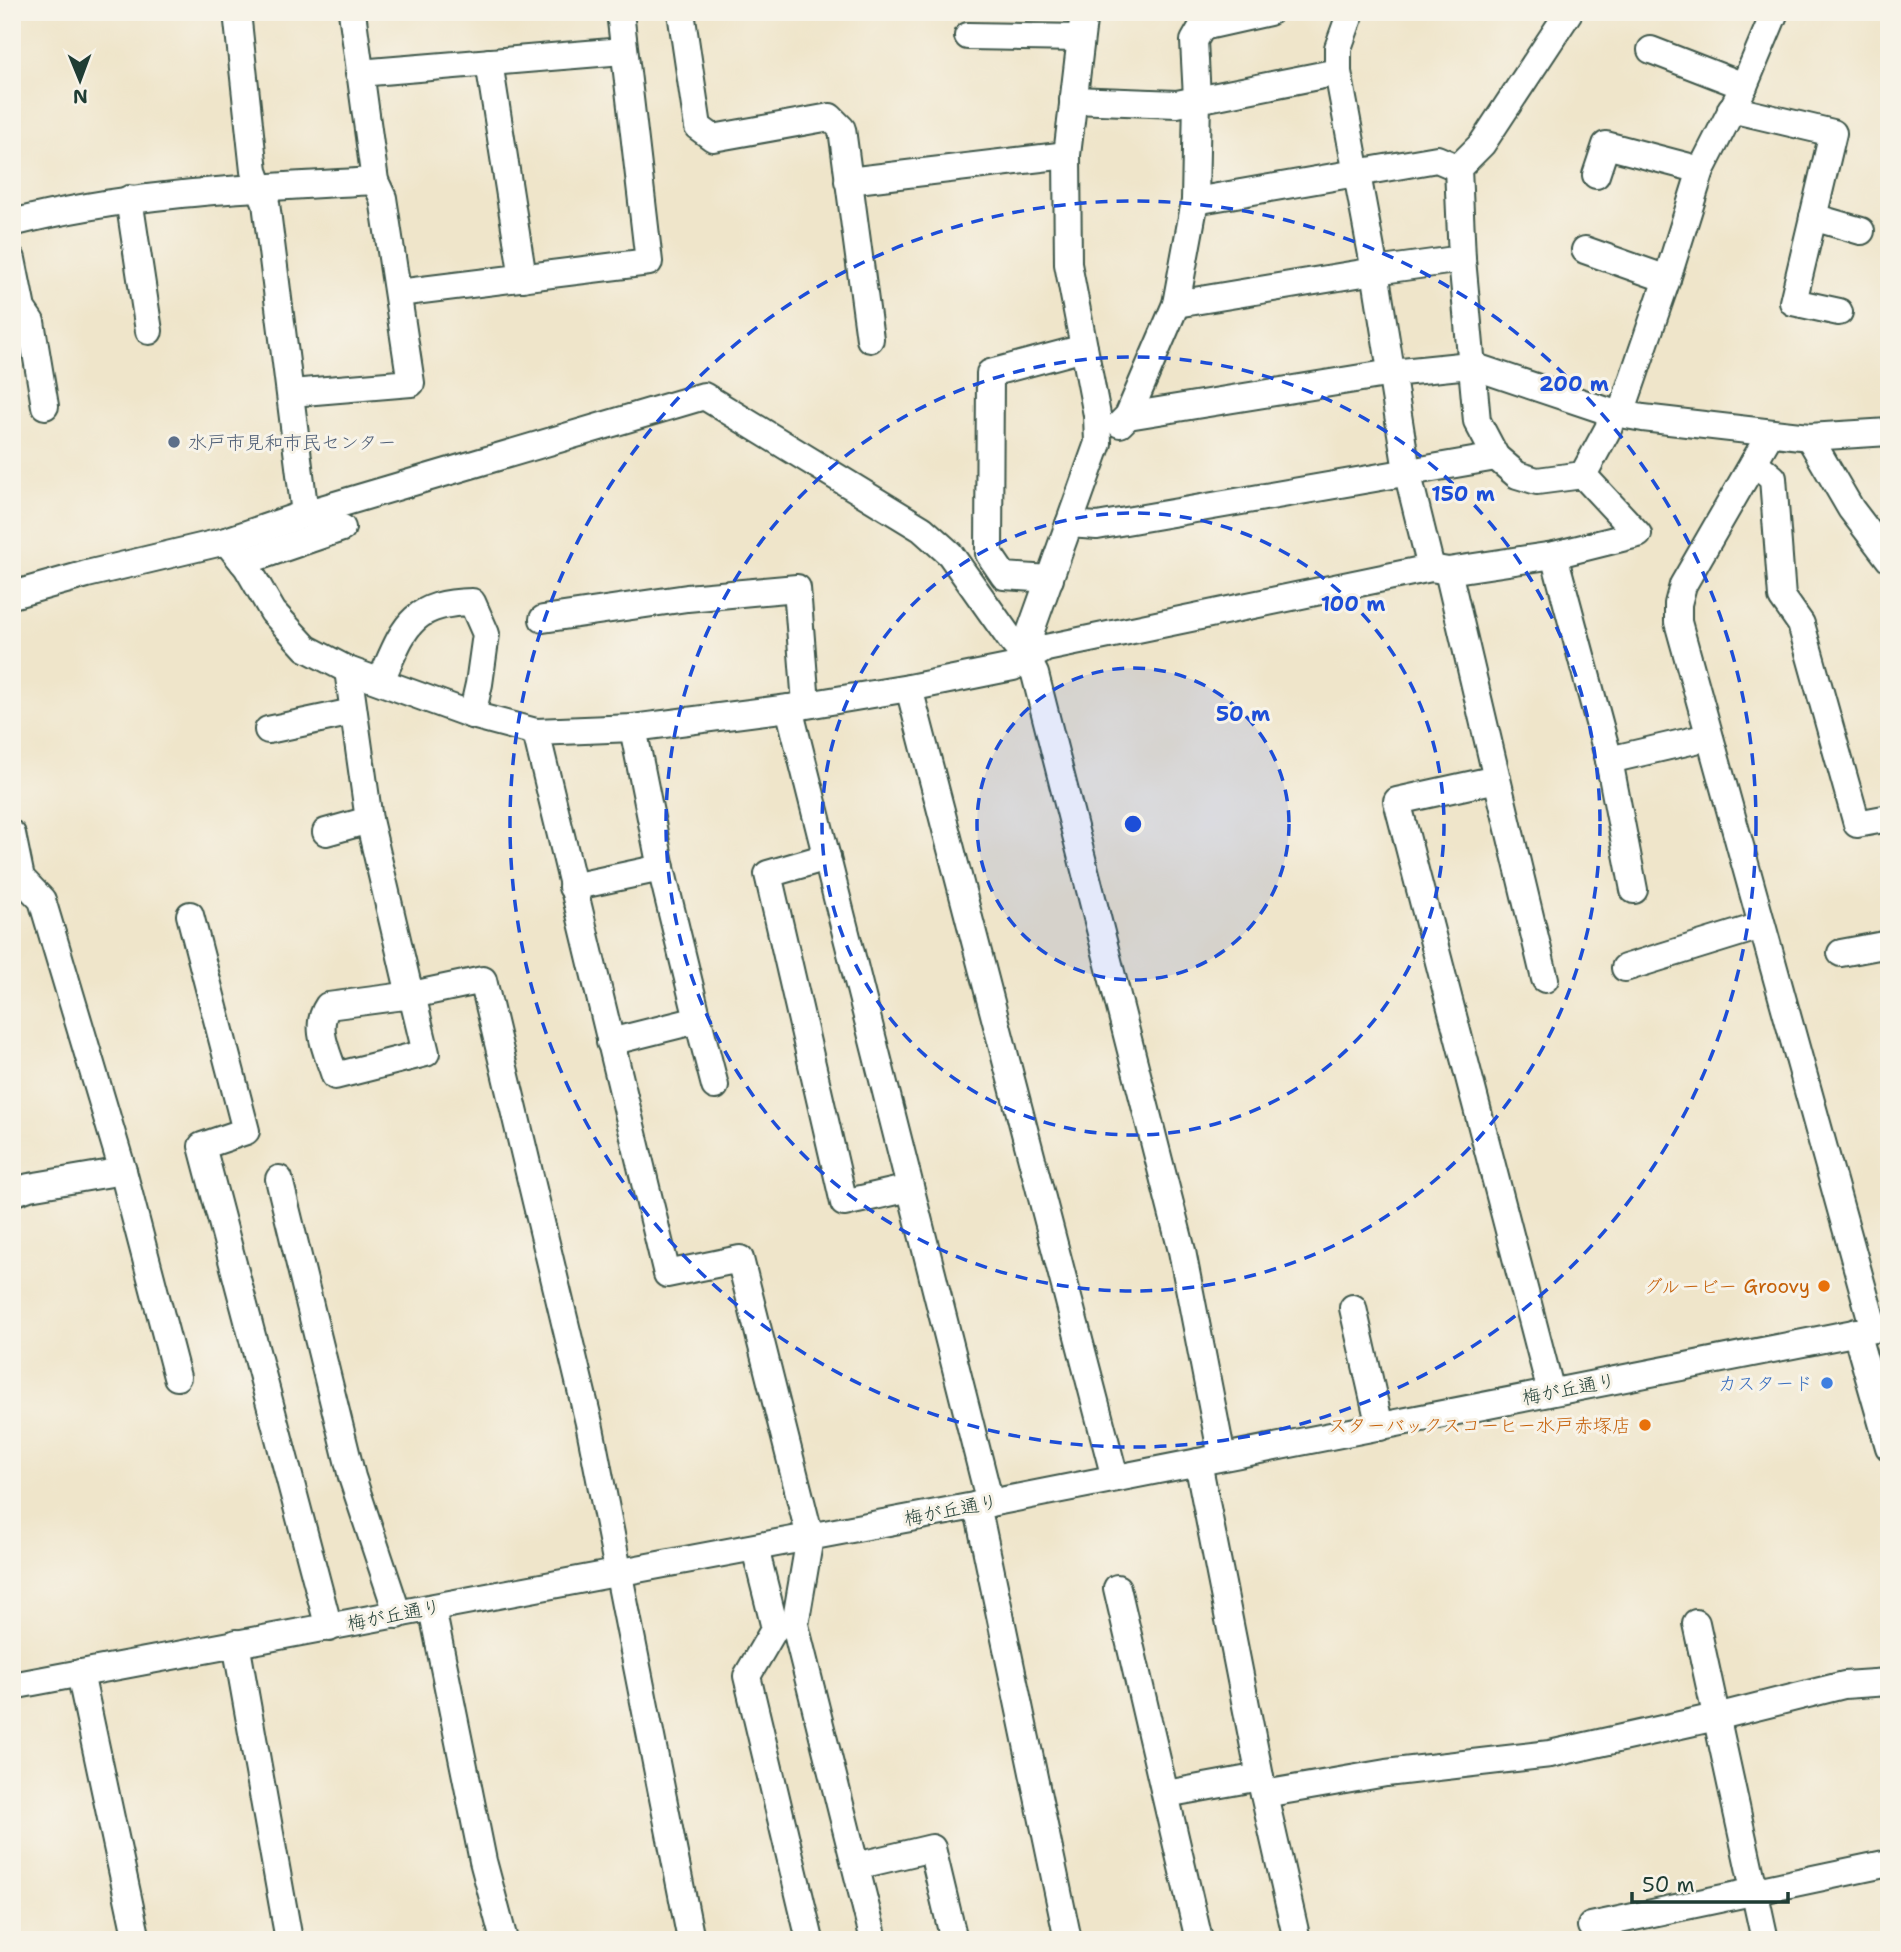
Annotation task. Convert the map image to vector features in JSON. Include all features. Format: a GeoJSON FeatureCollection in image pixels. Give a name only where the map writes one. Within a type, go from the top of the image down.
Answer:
{"type":"FeatureCollection","features":[{"type":"Feature","properties":{"kind":"street"},"geometry":{"type":"LineString","coordinates":[[237,12],[254,171],[266,203],[305,514]]}},
{"type":"Feature","properties":{"kind":"street"},"geometry":{"type":"LineString","coordinates":[[291,393],[411,383],[383,198],[375,181],[352,12]]}},
{"type":"Feature","properties":{"kind":"street"},"geometry":{"type":"LineString","coordinates":[[398,293],[649,262],[620,12]]}},
{"type":"Feature","properties":{"kind":"street"},"geometry":{"type":"LineString","coordinates":[[681,12],[698,127],[713,138],[830,117],[842,129],[870,340]]}},
{"type":"Feature","properties":{"kind":"street"},"geometry":{"type":"LineString","coordinates":[[1028,660],[1030,633],[1098,443],[1097,415],[1069,264],[1068,155],[1084,12]]}},
{"type":"Feature","properties":{"kind":"street"},"geometry":{"type":"LineString","coordinates":[[1098,443],[1128,416],[1176,304],[1195,201],[1197,98],[1194,41],[1202,27],[1269,12]]}},
{"type":"Feature","properties":{"kind":"street"},"geometry":{"type":"LineString","coordinates":[[1351,12],[1338,48],[1338,72],[1376,271],[1407,471],[1439,569],[1497,779],[1545,979]]}},
{"type":"Feature","properties":{"kind":"street"},"geometry":{"type":"LineString","coordinates":[[1569,12],[1482,144],[1458,168],[1462,259],[1477,421],[1496,457],[1517,475],[1537,481],[1583,475]]}},
{"type":"Feature","properties":{"kind":"street"},"geometry":{"type":"LineString","coordinates":[[1583,475],[1616,412],[1667,279],[1701,170],[1775,12]]}},
{"type":"Feature","properties":{"kind":"street"},"geometry":{"type":"LineString","coordinates":[[968,36],[1080,38]]}},
{"type":"Feature","properties":{"kind":"street"},"geometry":{"type":"LineString","coordinates":[[1651,50],[1737,98],[1833,133],[1793,302],[1839,312]]}},
{"type":"Feature","properties":{"kind":"street"},"geometry":{"type":"LineString","coordinates":[[359,73],[623,51]]}},
{"type":"Feature","properties":{"kind":"street"},"geometry":{"type":"LineString","coordinates":[[489,62],[523,278]]}},
{"type":"Feature","properties":{"kind":"street"},"geometry":{"type":"LineString","coordinates":[[1073,100],[1177,104],[1338,72]]}},
{"type":"Feature","properties":{"kind":"street"},"geometry":{"type":"LineString","coordinates":[[1596,175],[1606,145],[1701,170]]}},
{"type":"Feature","properties":{"kind":"street"},"geometry":{"type":"LineString","coordinates":[[848,181],[1068,155]]}},
{"type":"Feature","properties":{"kind":"street"},"geometry":{"type":"LineString","coordinates":[[1195,201],[1437,159],[1458,168]]}},
{"type":"Feature","properties":{"kind":"street"},"geometry":{"type":"LineString","coordinates":[[12,223],[60,210],[129,199],[261,187],[375,181]]}},
{"type":"Feature","properties":{"kind":"street"},"geometry":{"type":"LineString","coordinates":[[129,199],[149,331]]}},
{"type":"Feature","properties":{"kind":"street"},"geometry":{"type":"LineString","coordinates":[[1813,217],[1861,230]]}},
{"type":"Feature","properties":{"kind":"street"},"geometry":{"type":"LineString","coordinates":[[1585,250],[1667,279]]}},
{"type":"Feature","properties":{"kind":"street"},"geometry":{"type":"LineString","coordinates":[[12,259],[22,309],[31,322],[45,406]]}},
{"type":"Feature","properties":{"kind":"street"},"geometry":{"type":"LineString","coordinates":[[1176,304],[1462,259]]}},
{"type":"Feature","properties":{"kind":"street"},"geometry":{"type":"LineString","coordinates":[[1050,579],[1004,576],[989,554],[990,373],[1084,348]]}},
{"type":"Feature","properties":{"kind":"street"},"geometry":{"type":"LineString","coordinates":[[1128,416],[1392,373],[1470,365],[1616,412],[1643,418],[1809,437],[1889,432]]}},
{"type":"Feature","properties":{"kind":"street"},"geometry":{"type":"LineString","coordinates":[[12,595],[226,541],[305,514],[704,396],[922,529],[950,554],[1028,660],[1038,687],[1182,1251],[1210,1459],[1262,1786],[1297,1940]]}},
{"type":"Feature","properties":{"kind":"street"},"geometry":{"type":"LineString","coordinates":[[1770,434],[1682,585],[1678,622],[1873,1329],[1889,1447]]}},
{"type":"Feature","properties":{"kind":"street"},"geometry":{"type":"LineString","coordinates":[[1809,437],[1851,509],[1889,559]]}},
{"type":"Feature","properties":{"kind":"street"},"geometry":{"type":"LineString","coordinates":[[1069,524],[1097,526],[1496,457]]}},
{"type":"Feature","properties":{"kind":"street"},"geometry":{"type":"LineString","coordinates":[[1754,461],[1773,478],[1782,597],[1801,624],[1857,824],[1889,818]]}},
{"type":"Feature","properties":{"kind":"street"},"geometry":{"type":"LineString","coordinates":[[226,541],[243,562],[273,612],[306,648],[348,670],[472,715],[536,732],[633,728],[909,688],[1013,667],[1046,648],[1439,569],[1554,555],[1638,534],[1583,475]]}},
{"type":"Feature","properties":{"kind":"street"},"geometry":{"type":"LineString","coordinates":[[243,562],[342,528]]}},
{"type":"Feature","properties":{"kind":"street"},"geometry":{"type":"LineString","coordinates":[[1554,555],[1609,760],[1634,890]]}},
{"type":"Feature","properties":{"kind":"street"},"geometry":{"type":"LineString","coordinates":[[542,619],[687,598],[797,588],[797,706],[827,857],[910,1188],[983,1504],[1068,1940]]}},
{"type":"Feature","properties":{"kind":"street"},"geometry":{"type":"LineString","coordinates":[[381,680],[402,634],[416,615],[447,602],[472,602],[486,634],[472,715]]}},
{"type":"Feature","properties":{"kind":"street"},"geometry":{"type":"LineString","coordinates":[[348,670],[369,820],[412,995],[483,980],[589,1423],[691,1940]]}},
{"type":"Feature","properties":{"kind":"street"},"geometry":{"type":"LineString","coordinates":[[909,688],[1115,1478]]}},
{"type":"Feature","properties":{"kind":"street"},"geometry":{"type":"LineString","coordinates":[[268,730],[353,712]]}},
{"type":"Feature","properties":{"kind":"street"},"geometry":{"type":"LineString","coordinates":[[633,728],[661,868],[715,1086]]}},
{"type":"Feature","properties":{"kind":"street"},"geometry":{"type":"LineString","coordinates":[[536,732],[667,1274],[740,1259],[810,1537],[795,1625],[874,1940]]}},
{"type":"Feature","properties":{"kind":"street"},"geometry":{"type":"LineString","coordinates":[[1609,760],[1708,737]]}},
{"type":"Feature","properties":{"kind":"street"},"geometry":{"type":"LineString","coordinates":[[1497,779],[1397,801],[1551,1392]]}},
{"type":"Feature","properties":{"kind":"street"},"geometry":{"type":"LineString","coordinates":[[326,832],[369,820]]}},
{"type":"Feature","properties":{"kind":"street"},"geometry":{"type":"LineString","coordinates":[[12,834],[21,878],[42,900],[123,1171],[177,1377]]}},
{"type":"Feature","properties":{"kind":"street"},"geometry":{"type":"LineString","coordinates":[[827,857],[768,874],[844,1203],[910,1188]]}},
{"type":"Feature","properties":{"kind":"street"},"geometry":{"type":"LineString","coordinates":[[572,887],[661,868]]}},
{"type":"Feature","properties":{"kind":"street"},"geometry":{"type":"LineString","coordinates":[[190,915],[246,1131],[202,1146],[329,1628]]}},
{"type":"Feature","properties":{"kind":"street"},"geometry":{"type":"LineString","coordinates":[[1625,968],[1761,926]]}},
{"type":"Feature","properties":{"kind":"street"},"geometry":{"type":"LineString","coordinates":[[1841,953],[1889,944]]}},
{"type":"Feature","properties":{"kind":"street"},"geometry":{"type":"LineString","coordinates":[[610,1042],[698,1020]]}},
{"type":"Feature","properties":{"kind":"street"},"geometry":{"type":"LineString","coordinates":[[12,1193],[29,1187],[123,1171]]}},
{"type":"Feature","properties":{"kind":"street"},"geometry":{"type":"LineString","coordinates":[[279,1179],[352,1477],[398,1615]]}},
{"type":"Feature","properties":{"kind":"street"},"geometry":{"type":"LineString","coordinates":[[1353,1308],[1380,1427]]}},
{"type":"Feature","properties":{"kind":"street","name":"梅が丘通り"},"geometry":{"type":"LineString","coordinates":[[12,1686],[755,1548],[1873,1329]]}},
{"type":"Feature","properties":{"kind":"street"},"geometry":{"type":"LineString","coordinates":[[755,1548],[775,1628],[747,1676],[810,1940]]}},
{"type":"Feature","properties":{"kind":"street"},"geometry":{"type":"LineString","coordinates":[[1117,1588],[1199,1940]]}},
{"type":"Feature","properties":{"kind":"street"},"geometry":{"type":"LineString","coordinates":[[432,1608],[480,1848],[503,1940]]}},
{"type":"Feature","properties":{"kind":"street"},"geometry":{"type":"LineString","coordinates":[[1696,1623],[1765,1940]]}},
{"type":"Feature","properties":{"kind":"street"},"geometry":{"type":"LineString","coordinates":[[236,1643],[289,1940]]}},
{"type":"Feature","properties":{"kind":"street"},"geometry":{"type":"LineString","coordinates":[[80,1674],[136,1940]]}},
{"type":"Feature","properties":{"kind":"street"},"geometry":{"type":"LineString","coordinates":[[1167,1794],[1550,1754],[1844,1685],[1889,1682]]}},
{"type":"Feature","properties":{"kind":"street"},"geometry":{"type":"LineString","coordinates":[[856,1866],[932,1848],[954,1940]]}},
{"type":"Feature","properties":{"kind":"street"},"geometry":{"type":"LineString","coordinates":[[1591,1926],[1889,1864]]}},
{"type":"Feature","properties":{"kind":"place","name":"水戸市見和市民センター"},"geometry":{"type":"Point","coordinates":[174,442]}},
{"type":"Feature","properties":{"kind":"place","name":"グルービー Groovy"},"geometry":{"type":"Point","coordinates":[1824,1286]}},
{"type":"Feature","properties":{"kind":"place","name":"カスタード"},"geometry":{"type":"Point","coordinates":[1827,1383]}},
{"type":"Feature","properties":{"kind":"place","name":"スターバックスコーヒー水戸赤塚店"},"geometry":{"type":"Point","coordinates":[1645,1425]}}]}
